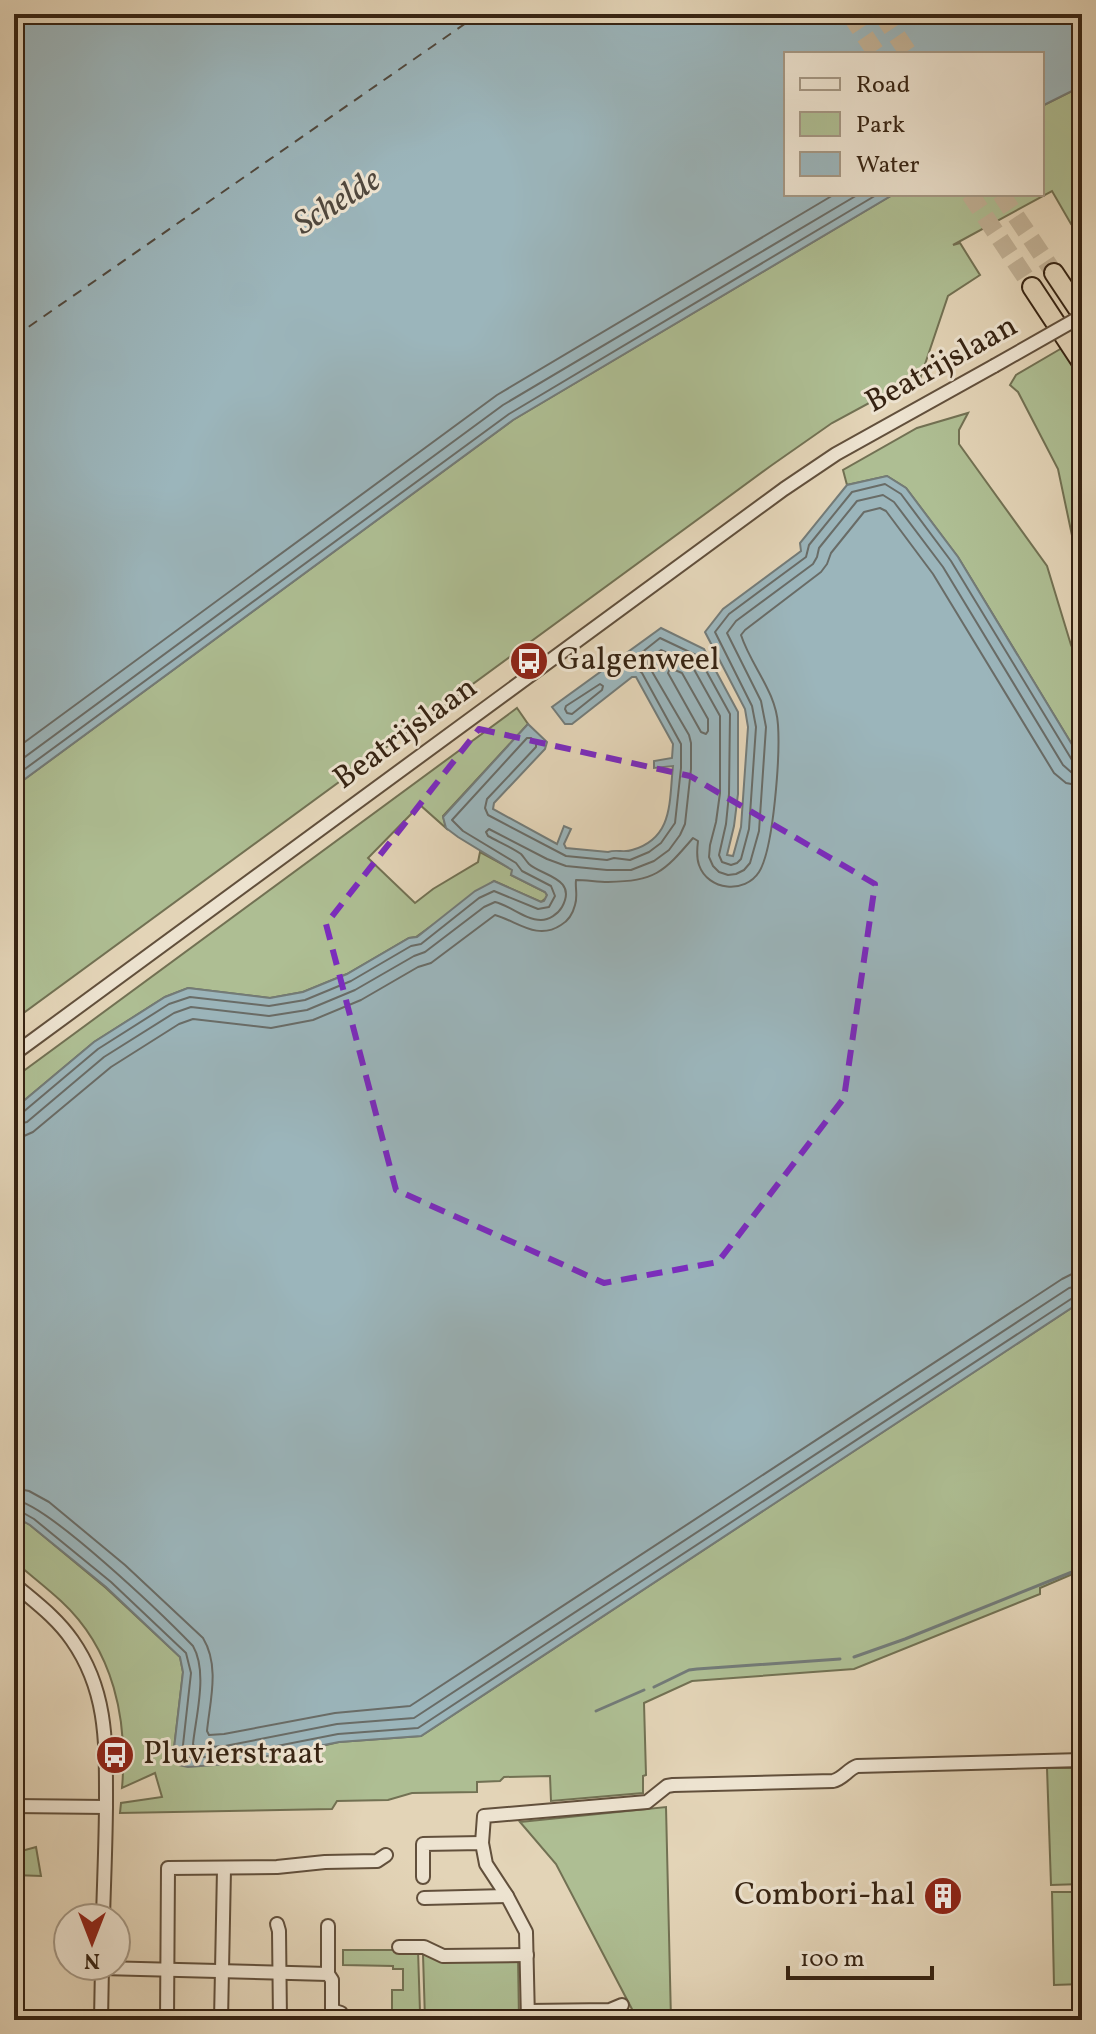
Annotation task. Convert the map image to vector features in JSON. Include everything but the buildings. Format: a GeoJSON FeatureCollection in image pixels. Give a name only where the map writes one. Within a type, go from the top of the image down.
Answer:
{"type":"FeatureCollection","features":[{"type":"Feature","properties":{"kind":"highway"},"geometry":{"type":"LineString","coordinates":[[1054,273],[1082,316]]}},
{"type":"Feature","properties":{"kind":"highway"},"geometry":{"type":"LineString","coordinates":[[1032,287],[1082,363]]}},
{"type":"Feature","properties":{"kind":"street","name":"Beatrijslaan"},"geometry":{"type":"LineString","coordinates":[[14,1054],[784,489],[836,454],[1082,316]]}},
{"type":"Feature","properties":{"kind":"street"},"geometry":{"type":"LineString","coordinates":[[14,1584],[51,1615],[73,1641],[100,1698],[106,1747],[103,1902]]}},
{"type":"Feature","properties":{"kind":"street"},"geometry":{"type":"LineString","coordinates":[[622,2005],[610,2010],[528,2016],[526,1932],[486,1864],[482,1843],[484,1816],[647,1802],[667,1786],[673,1785],[833,1781],[857,1766],[1082,1760]]}},
{"type":"Feature","properties":{"kind":"street"},"geometry":{"type":"LineString","coordinates":[[14,1806],[106,1807]]}},
{"type":"Feature","properties":{"kind":"street"},"geometry":{"type":"LineString","coordinates":[[423,1877],[423,1844],[482,1843]]}},
{"type":"Feature","properties":{"kind":"street"},"geometry":{"type":"LineString","coordinates":[[167,2020],[168,1868],[277,1867],[377,1861],[386,1855]]}},
{"type":"Feature","properties":{"kind":"street"},"geometry":{"type":"LineString","coordinates":[[221,2020],[224,1869]]}},
{"type":"Feature","properties":{"kind":"street"},"geometry":{"type":"LineString","coordinates":[[424,1898],[507,1896]]}},
{"type":"Feature","properties":{"kind":"street"},"geometry":{"type":"LineString","coordinates":[[277,1924],[280,2020]]}},
{"type":"Feature","properties":{"kind":"street"},"geometry":{"type":"LineString","coordinates":[[328,1926],[332,2010],[341,2013]]}},
{"type":"Feature","properties":{"kind":"street"},"geometry":{"type":"LineString","coordinates":[[399,1947],[424,1947],[443,1956],[527,1955]]}},
{"type":"Feature","properties":{"kind":"street"},"geometry":{"type":"LineString","coordinates":[[132,1968],[328,1974]]}},
{"type":"Feature","properties":{"kind":"street"},"geometry":{"type":"LineString","coordinates":[[101,2020],[102,1982]]}},
{"type":"Feature","properties":{"kind":"highlighted area"},"geometry":{"type":"Polygon","coordinates":[[[479,729],[690,776],[875,884],[844,1098],[718,1262],[604,1283],[396,1190],[326,924],[479,729]]]}},
{"type":"Feature","properties":{"kind":"green space"},"geometry":{"type":"Polygon","coordinates":[[[1082,86],[1082,218],[1071,224],[1052,191],[1044,195],[1044,105],[1082,86]]]}},
{"type":"Feature","properties":{"kind":"green space"},"geometry":{"type":"Polygon","coordinates":[[[891,196],[1043,196],[953,245],[960,243],[980,275],[948,296],[918,385],[882,396],[832,423],[772,465],[14,1020],[14,787],[513,420],[891,196]]]}},
{"type":"Feature","properties":{"kind":"green space"},"geometry":{"type":"Polygon","coordinates":[[[1062,348],[1082,379],[1082,583],[1058,469],[1018,392],[1010,385],[1016,375],[1062,348]]]}},
{"type":"Feature","properties":{"kind":"green space"},"geometry":{"type":"Polygon","coordinates":[[[968,413],[959,430],[959,444],[1047,566],[1071,645],[1082,669],[1082,761],[958,557],[906,488],[887,476],[847,485],[843,470],[917,428],[968,413]]]}},
{"type":"Feature","properties":{"kind":"green space"},"geometry":{"type":"Polygon","coordinates":[[[517,708],[528,724],[443,816],[446,828],[420,805],[368,858],[415,903],[478,862],[480,852],[513,870],[511,875],[545,892],[546,898],[541,902],[494,881],[416,937],[409,938],[347,974],[303,992],[270,998],[188,988],[165,997],[94,1042],[14,1109],[14,1078],[517,708]]]}},
{"type":"Feature","properties":{"kind":"green space"},"geometry":{"type":"Polygon","coordinates":[[[1082,1301],[1082,1570],[1040,1588],[1040,1594],[854,1669],[692,1681],[644,1703],[646,1775],[643,1776],[643,1793],[551,1801],[550,1776],[504,1777],[500,1781],[477,1782],[477,1792],[412,1793],[388,1800],[337,1801],[332,1809],[120,1813],[121,1803],[162,1797],[155,1773],[122,1788],[119,1712],[105,1664],[79,1620],[14,1561],[14,1516],[30,1525],[106,1588],[180,1657],[183,1672],[173,1757],[300,1751],[339,1742],[421,1736],[1082,1301]]]}},
{"type":"Feature","properties":{"kind":"green space"},"geometry":{"type":"Polygon","coordinates":[[[1047,1768],[1082,1768],[1082,1884],[1051,1885],[1047,1768]]]}},
{"type":"Feature","properties":{"kind":"green space"},"geometry":{"type":"Polygon","coordinates":[[[666,1807],[671,2020],[623,2020],[634,2013],[556,1864],[520,1822],[666,1807]]]}},
{"type":"Feature","properties":{"kind":"green space"},"geometry":{"type":"Polygon","coordinates":[[[36,1847],[41,1876],[14,1875],[14,1853],[36,1847]]]}},
{"type":"Feature","properties":{"kind":"green space"},"geometry":{"type":"Polygon","coordinates":[[[1052,1892],[1082,1892],[1082,1984],[1054,1985],[1052,1892]]]}},
{"type":"Feature","properties":{"kind":"green space"},"geometry":{"type":"Polygon","coordinates":[[[343,1950],[418,1950],[420,2012],[392,2012],[392,1990],[403,1990],[403,1969],[343,1965],[343,1950]]]}},
{"type":"Feature","properties":{"kind":"green space"},"geometry":{"type":"Polygon","coordinates":[[[423,1954],[518,1957],[519,2020],[425,2020],[423,1954]]]}},
{"type":"Feature","properties":{"kind":"water","name":"Schelde"},"geometry":{"type":"Polygon","coordinates":[[[14,14],[1082,14],[1082,86],[1044,105],[1044,52],[784,52],[784,196],[891,196],[513,420],[14,787],[14,14]]]}},
{"type":"Feature","properties":{"kind":"water","name":"Galgenweel"},"geometry":{"type":"Polygon","coordinates":[[[887,476],[906,488],[958,557],[1082,761],[1082,1301],[421,1736],[339,1742],[227,1764],[179,1765],[173,1757],[183,1672],[180,1657],[106,1587],[30,1525],[14,1516],[14,1109],[94,1042],[165,997],[188,988],[270,998],[303,992],[347,974],[409,938],[417,937],[475,891],[494,881],[544,901],[545,892],[511,875],[512,870],[458,837],[446,828],[443,817],[528,724],[547,742],[545,749],[494,803],[493,809],[557,844],[564,826],[571,829],[564,844],[566,848],[629,851],[656,837],[667,817],[673,766],[654,768],[654,761],[672,758],[673,744],[636,677],[572,724],[565,724],[552,707],[661,628],[704,649],[738,712],[738,794],[727,855],[733,856],[741,827],[748,727],[745,709],[705,632],[723,609],[801,551],[800,543],[847,485],[887,476]]]}},
{"type":"Feature","properties":{"kind":"waterway"},"geometry":{"type":"LineString","coordinates":[[854,1657],[1082,1568]]}},
{"type":"Feature","properties":{"kind":"waterway"},"geometry":{"type":"LineString","coordinates":[[654,1687],[689,1670],[840,1659]]}},
{"type":"Feature","properties":{"kind":"waterway"},"geometry":{"type":"LineString","coordinates":[[596,1711],[644,1690]]}},
{"type":"Feature","properties":{"kind":"ferry route"},"geometry":{"type":"LineString","coordinates":[[14,337],[479,14]]}},
{"type":"Feature","properties":{"kind":"tunnel"},"geometry":{"type":"LineString","coordinates":[[850,14],[876,52]]}},
{"type":"Feature","properties":{"kind":"tunnel"},"geometry":{"type":"LineString","coordinates":[[882,14],[908,52]]}},
{"type":"Feature","properties":{"kind":"tunnel"},"geometry":{"type":"LineString","coordinates":[[971,196],[1032,287]]}},
{"type":"Feature","properties":{"kind":"tunnel"},"geometry":{"type":"LineString","coordinates":[[1002,196],[1054,273]]}},
{"type":"Feature","properties":{"kind":"place","name":"Galgenweel"},"geometry":{"type":"Point","coordinates":[529,661]}},
{"type":"Feature","properties":{"kind":"place","name":"Pluvierstraat"},"geometry":{"type":"Point","coordinates":[115,1755]}},
{"type":"Feature","properties":{"kind":"place","name":"Combori-hal"},"geometry":{"type":"Point","coordinates":[943,1896]}}]}
